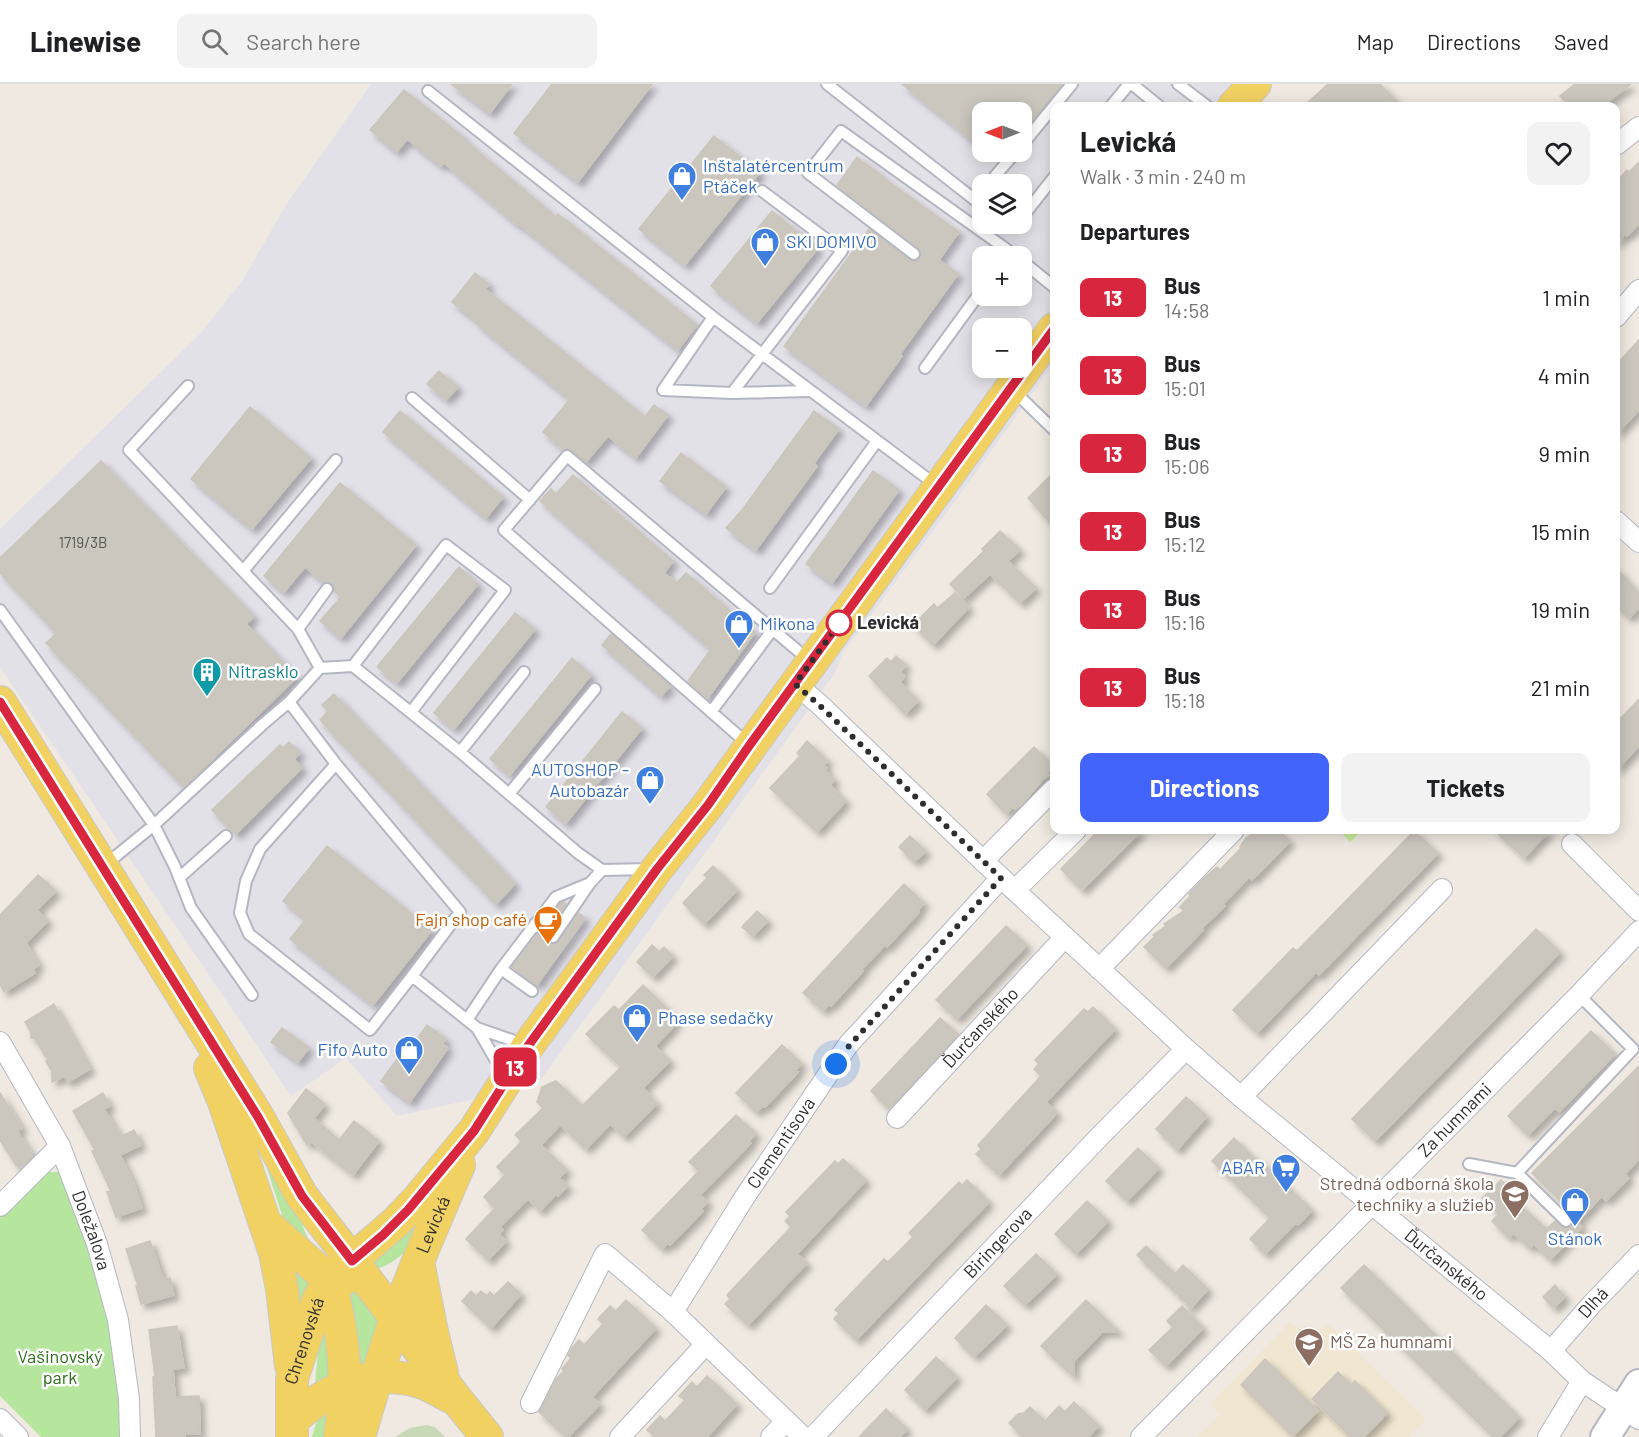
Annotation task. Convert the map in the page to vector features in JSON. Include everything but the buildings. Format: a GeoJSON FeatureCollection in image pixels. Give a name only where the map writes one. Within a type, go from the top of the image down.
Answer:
{"type":"FeatureCollection","features":[{"type":"Feature","properties":{"kind":"main road"},"geometry":{"type":"LineString","coordinates":[[1238,102],[1255,84]]}},
{"type":"Feature","properties":{"kind":"main road","name":"Levická"},"geometry":{"type":"LineString","coordinates":[[349,1273],[419,1198],[474,1131],[528,1046],[657,869],[708,805],[1050,334]]}},
{"type":"Feature","properties":{"kind":"main road"},"geometry":{"type":"LineString","coordinates":[[0,702],[258,1117],[349,1273],[339,1329],[345,1385],[340,1437]]}},
{"type":"Feature","properties":{"kind":"main road"},"geometry":{"type":"LineString","coordinates":[[175,984],[224,1102],[275,1252],[282,1289],[292,1379]]}},
{"type":"Feature","properties":{"kind":"main road","name":"Levická"},"geometry":{"type":"LineString","coordinates":[[396,1319],[474,1131]]}},
{"type":"Feature","properties":{"kind":"main road"},"geometry":{"type":"LineString","coordinates":[[265,1224],[349,1273],[396,1319],[487,1437]]}},
{"type":"Feature","properties":{"kind":"main road"},"geometry":{"type":"LineString","coordinates":[[349,1273],[395,1272],[418,1262],[441,1370],[457,1400]]}},
{"type":"Feature","properties":{"kind":"main road","name":"Chrenovská"},"geometry":{"type":"LineString","coordinates":[[292,1428],[292,1379],[318,1300],[349,1273]]}},
{"type":"Feature","properties":{"kind":"main road"},"geometry":{"type":"LineString","coordinates":[[359,1437],[396,1319]]}},
{"type":"Feature","properties":{"kind":"main road"},"geometry":{"type":"LineString","coordinates":[[292,1428],[304,1410],[328,1392],[361,1380],[389,1378],[417,1381],[457,1400]]}},
{"type":"Feature","properties":{"kind":"street"},"geometry":{"type":"LineString","coordinates":[[1620,142],[1639,127]]}},
{"type":"Feature","properties":{"kind":"street"},"geometry":{"type":"LineString","coordinates":[[1620,312],[1639,290]]}},
{"type":"Feature","properties":{"kind":"street"},"geometry":{"type":"LineString","coordinates":[[1620,525],[1639,542]]}},
{"type":"Feature","properties":{"kind":"street","name":"Ďurčanského"},"geometry":{"type":"LineString","coordinates":[[803,673],[818,704],[1186,1049],[1241,1097],[1551,1351],[1582,1381],[1631,1413]]}},
{"type":"Feature","properties":{"kind":"street"},"geometry":{"type":"LineString","coordinates":[[983,861],[1050,793]]}},
{"type":"Feature","properties":{"kind":"street","name":"Clementisova"},"geometry":{"type":"LineString","coordinates":[[673,1312],[746,1195],[849,1046],[1008,884],[1071,834]]}},
{"type":"Feature","properties":{"kind":"street"},"geometry":{"type":"LineString","coordinates":[[1099,969],[1230,834]]}},
{"type":"Feature","properties":{"kind":"street"},"geometry":{"type":"LineString","coordinates":[[1572,844],[1639,911]]}},
{"type":"Feature","properties":{"kind":"street"},"geometry":{"type":"LineString","coordinates":[[1241,1097],[1442,889]]}},
{"type":"Feature","properties":{"kind":"street","name":"Za humnami"},"geometry":{"type":"LineString","coordinates":[[1141,1437],[1579,995],[1639,931]]}},
{"type":"Feature","properties":{"kind":"street","name":"Ďurčanského"},"geometry":{"type":"LineString","coordinates":[[897,1118],[1065,937]]}},
{"type":"Feature","properties":{"kind":"street","name":"Doležalova"},"geometry":{"type":"LineString","coordinates":[[0,1042],[60,1146],[97,1244],[118,1320],[129,1399],[130,1437]]}},
{"type":"Feature","properties":{"kind":"street","name":"Biringerova"},"geometry":{"type":"LineString","coordinates":[[813,1437],[1186,1049]]}},
{"type":"Feature","properties":{"kind":"street"},"geometry":{"type":"LineString","coordinates":[[0,1206],[60,1146]]}},
{"type":"Feature","properties":{"kind":"street"},"geometry":{"type":"LineString","coordinates":[[531,1403],[605,1254],[673,1312],[804,1437]]}},
{"type":"Feature","properties":{"kind":"street","name":"Dlhá"},"geometry":{"type":"LineString","coordinates":[[1551,1351],[1639,1255]]}},
{"type":"Feature","properties":{"kind":"street"},"geometry":{"type":"LineString","coordinates":[[620,1437],[705,1344]]}},
{"type":"Feature","properties":{"kind":"street"},"geometry":{"type":"LineString","coordinates":[[1548,1437],[1582,1381]]}},
{"type":"Feature","properties":{"kind":"street"},"geometry":{"type":"LineString","coordinates":[[1605,1437],[1631,1413],[1639,1384]]}},
{"type":"Feature","properties":{"kind":"street"},"geometry":{"type":"LineString","coordinates":[[0,1419],[18,1437]]}},
{"type":"Feature","properties":{"kind":"street"},"geometry":{"type":"LineString","coordinates":[[771,1437],[786,1421]]}},
{"type":"Feature","properties":{"kind":"lane"},"geometry":{"type":"LineString","coordinates":[[827,84],[972,198]]}},
{"type":"Feature","properties":{"kind":"lane"},"geometry":{"type":"LineString","coordinates":[[1057,102],[1072,84]]}},
{"type":"Feature","properties":{"kind":"lane"},"geometry":{"type":"LineString","coordinates":[[1115,102],[1131,84],[1154,102]]}},
{"type":"Feature","properties":{"kind":"lane"},"geometry":{"type":"LineString","coordinates":[[1179,84],[1202,102]]}},
{"type":"Feature","properties":{"kind":"lane"},"geometry":{"type":"LineString","coordinates":[[428,91],[713,317],[938,487]]}},
{"type":"Feature","properties":{"kind":"lane"},"geometry":{"type":"LineString","coordinates":[[1032,133],[1050,111]]}},
{"type":"Feature","properties":{"kind":"lane"},"geometry":{"type":"LineString","coordinates":[[914,254],[808,172],[841,131],[999,246]]}},
{"type":"Feature","properties":{"kind":"lane"},"geometry":{"type":"LineString","coordinates":[[997,174],[1007,162]]}},
{"type":"Feature","properties":{"kind":"lane"},"geometry":{"type":"LineString","coordinates":[[1032,205],[1050,182]]}},
{"type":"Feature","properties":{"kind":"lane"},"geometry":{"type":"LineString","coordinates":[[732,393],[842,250],[762,191]]}},
{"type":"Feature","properties":{"kind":"lane"},"geometry":{"type":"LineString","coordinates":[[1032,269],[1050,284]]}},
{"type":"Feature","properties":{"kind":"lane"},"geometry":{"type":"LineString","coordinates":[[925,368],[972,304]]}},
{"type":"Feature","properties":{"kind":"lane"},"geometry":{"type":"LineString","coordinates":[[713,317],[663,390],[732,393],[810,391]]}},
{"type":"Feature","properties":{"kind":"lane"},"geometry":{"type":"LineString","coordinates":[[188,386],[129,450],[298,629],[320,668]]}},
{"type":"Feature","properties":{"kind":"lane"},"geometry":{"type":"LineString","coordinates":[[1020,397],[1050,426]]}},
{"type":"Feature","properties":{"kind":"lane"},"geometry":{"type":"LineString","coordinates":[[412,398],[530,500]]}},
{"type":"Feature","properties":{"kind":"lane"},"geometry":{"type":"LineString","coordinates":[[770,588],[876,441]]}},
{"type":"Feature","properties":{"kind":"lane"},"geometry":{"type":"LineString","coordinates":[[749,746],[504,530],[567,456],[773,630],[803,673]]}},
{"type":"Feature","properties":{"kind":"lane"},"geometry":{"type":"LineString","coordinates":[[243,571],[336,460]]}},
{"type":"Feature","properties":{"kind":"lane"},"geometry":{"type":"LineString","coordinates":[[352,666],[446,545],[505,590],[411,712]]}},
{"type":"Feature","properties":{"kind":"lane"},"geometry":{"type":"LineString","coordinates":[[298,629],[327,589]]}},
{"type":"Feature","properties":{"kind":"lane"},"geometry":{"type":"LineString","coordinates":[[0,610],[154,825],[179,878],[190,908],[252,995]]}},
{"type":"Feature","properties":{"kind":"lane"},"geometry":{"type":"LineString","coordinates":[[711,712],[773,630]]}},
{"type":"Feature","properties":{"kind":"lane"},"geometry":{"type":"LineString","coordinates":[[102,867],[154,825],[289,702],[320,668],[352,666],[460,752],[578,853],[602,870],[657,869]]}},
{"type":"Feature","properties":{"kind":"lane"},"geometry":{"type":"LineString","coordinates":[[460,752],[524,672]]}},
{"type":"Feature","properties":{"kind":"lane"},"geometry":{"type":"LineString","coordinates":[[509,794],[596,689]]}},
{"type":"Feature","properties":{"kind":"lane"},"geometry":{"type":"LineString","coordinates":[[289,702],[336,764],[460,912],[370,1030],[249,934],[240,913],[246,881],[260,849],[336,764]]}},
{"type":"Feature","properties":{"kind":"lane"},"geometry":{"type":"LineString","coordinates":[[179,878],[226,836]]}},
{"type":"Feature","properties":{"kind":"lane"},"geometry":{"type":"LineString","coordinates":[[535,924],[553,937],[590,883],[602,870]]}},
{"type":"Feature","properties":{"kind":"lane"},"geometry":{"type":"LineString","coordinates":[[467,1020],[501,969],[556,897],[590,883]]}},
{"type":"Feature","properties":{"kind":"lane"},"geometry":{"type":"LineString","coordinates":[[501,969],[532,991]]}},
{"type":"Feature","properties":{"kind":"lane"},"geometry":{"type":"LineString","coordinates":[[412,976],[477,1028],[528,1046]]}},
{"type":"Feature","properties":{"kind":"lane"},"geometry":{"type":"LineString","coordinates":[[1516,1173],[1633,1050],[1579,995]]}},
{"type":"Feature","properties":{"kind":"lane"},"geometry":{"type":"LineString","coordinates":[[477,1028],[508,1077]]}},
{"type":"Feature","properties":{"kind":"lane"},"geometry":{"type":"LineString","coordinates":[[1470,1164],[1516,1173],[1566,1221]]}},
{"type":"Feature","properties":{"kind":"shaded area"},"geometry":{"type":"Polygon","coordinates":[[[371,84],[1268,84],[1252,102],[1050,102],[1050,369],[842,654],[835,673],[537,1085],[397,1116],[346,1058],[291,1096],[0,667],[0,529],[199,335],[242,281],[286,205],[371,84]]]}},
{"type":"Feature","properties":{"kind":"shaded area","name":"MŠ Za humnami"},"geometry":{"type":"Polygon","coordinates":[[[1290,1322],[1296,1327],[1322,1329],[1328,1324],[1426,1419],[1409,1437],[1197,1437],[1220,1415],[1210,1404],[1290,1322]]]}},
{"type":"Feature","properties":{"kind":"green space"},"geometry":{"type":"Polygon","coordinates":[[[1343,834],[1359,834],[1350,842],[1343,834]]]}},
{"type":"Feature","properties":{"kind":"green space"},"geometry":{"type":"Polygon","coordinates":[[[260,1147],[294,1204],[310,1244],[284,1221],[260,1147]]]}},
{"type":"Feature","properties":{"kind":"green space","name":"Vašinovský park"},"geometry":{"type":"Polygon","coordinates":[[[58,1172],[64,1176],[108,1306],[126,1437],[41,1437],[0,1396],[0,1218],[41,1175],[58,1172]]]}},
{"type":"Feature","properties":{"kind":"green space"},"geometry":{"type":"Polygon","coordinates":[[[419,1218],[413,1239],[406,1251],[390,1263],[374,1269],[373,1263],[397,1243],[419,1218]]]}},
{"type":"Feature","properties":{"kind":"green space"},"geometry":{"type":"Polygon","coordinates":[[[287,1252],[316,1273],[300,1319],[287,1252]]]}},
{"type":"Feature","properties":{"kind":"green space"},"geometry":{"type":"Polygon","coordinates":[[[348,1285],[361,1288],[386,1323],[371,1367],[356,1370],[348,1285]]]}},
{"type":"Feature","properties":{"kind":"green space"},"geometry":{"type":"Polygon","coordinates":[[[327,1312],[332,1378],[315,1385],[321,1317],[327,1312]]]}},
{"type":"Feature","properties":{"kind":"green space"},"geometry":{"type":"Polygon","coordinates":[[[332,1401],[328,1437],[312,1437],[320,1410],[332,1401]]]}},
{"type":"Feature","properties":{"kind":"green space"},"geometry":{"type":"Polygon","coordinates":[[[427,1425],[435,1427],[445,1437],[395,1437],[410,1428],[427,1425]]]}},
{"type":"Feature","properties":{"kind":"bus line","name":"13"},"geometry":{"type":"LineString","coordinates":[[0,702],[258,1117],[302,1196],[352,1261],[408,1210],[474,1131],[528,1046],[657,869],[708,805],[1050,334]]}},
{"type":"Feature","properties":{"kind":"place","name":"Inštalatércentrum Ptáček"},"geometry":{"type":"Point","coordinates":[682,202]}},
{"type":"Feature","properties":{"kind":"place","name":"SKI DOMIVO"},"geometry":{"type":"Point","coordinates":[765,268]}},
{"type":"Feature","properties":{"kind":"place","name":"Levická"},"geometry":{"type":"Point","coordinates":[839,623]}},
{"type":"Feature","properties":{"kind":"place","name":"Mikona"},"geometry":{"type":"Point","coordinates":[739,650]}},
{"type":"Feature","properties":{"kind":"place","name":"Nitrasklo"},"geometry":{"type":"Point","coordinates":[207,698]}},
{"type":"Feature","properties":{"kind":"place","name":"AUTOSHOP - Autobazár"},"geometry":{"type":"Point","coordinates":[650,806]}},
{"type":"Feature","properties":{"kind":"place","name":"Fajn shop café"},"geometry":{"type":"Point","coordinates":[548,946]}},
{"type":"Feature","properties":{"kind":"place","name":"Phase sedačky"},"geometry":{"type":"Point","coordinates":[637,1044]}},
{"type":"Feature","properties":{"kind":"place","name":"Fifo Auto"},"geometry":{"type":"Point","coordinates":[409,1076]}},
{"type":"Feature","properties":{"kind":"place","name":"ABAR"},"geometry":{"type":"Point","coordinates":[1286,1194]}},
{"type":"Feature","properties":{"kind":"place","name":"Stredná odborná škola techniky a služieb"},"geometry":{"type":"Point","coordinates":[1515,1220]}},
{"type":"Feature","properties":{"kind":"place","name":"Stánok"},"geometry":{"type":"Point","coordinates":[1575,1228]}},
{"type":"Feature","properties":{"kind":"place","name":"MŠ Za humnami"},"geometry":{"type":"Point","coordinates":[1309,1368]}},
{"type":"Feature","properties":{"kind":"route"},"geometry":{"type":"LineString","coordinates":[[836,1064],[849,1046],[1001,878],[795,684],[842,620],[839,623]]}}]}
